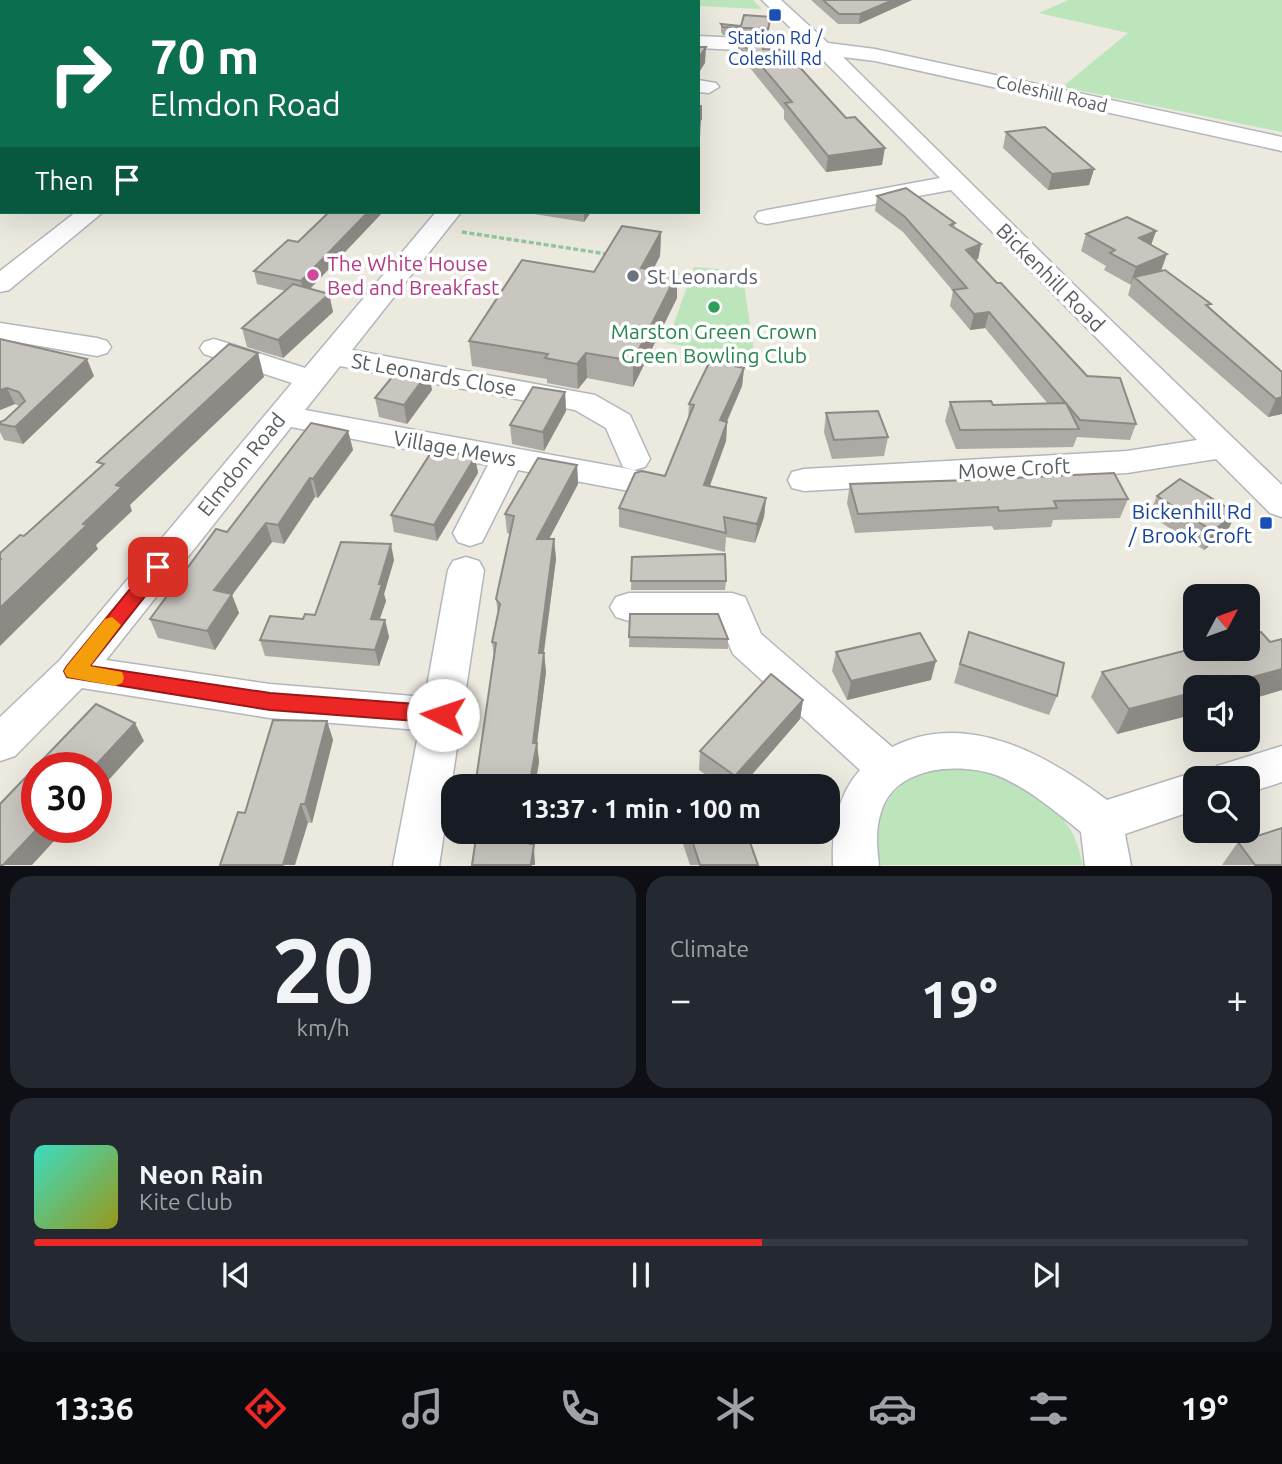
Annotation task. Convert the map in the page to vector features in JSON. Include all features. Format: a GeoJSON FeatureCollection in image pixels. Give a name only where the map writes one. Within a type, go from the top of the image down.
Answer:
{"type":"FeatureCollection","features":[{"type":"Feature","properties":{"kind":"street","name":"Bickenhill Road"},"geometry":{"type":"LineString","coordinates":[[771,0],[1282,505]]}},
{"type":"Feature","properties":{"kind":"street","name":"Coleshill Road"},"geometry":{"type":"LineString","coordinates":[[700,42],[821,48],[874,55],[1043,90],[1073,106],[1282,144]]}},
{"type":"Feature","properties":{"kind":"street"},"geometry":{"type":"LineString","coordinates":[[910,46],[1044,75],[1043,90]]}},
{"type":"Feature","properties":{"kind":"street"},"geometry":{"type":"LineString","coordinates":[[767,216],[957,182]]}},
{"type":"Feature","properties":{"kind":"street"},"geometry":{"type":"LineString","coordinates":[[0,284],[88,214]]}},
{"type":"Feature","properties":{"kind":"street","name":"Elmdon Road"},"geometry":{"type":"LineString","coordinates":[[0,743],[74,671],[320,367],[443,220]]}},
{"type":"Feature","properties":{"kind":"street"},"geometry":{"type":"LineString","coordinates":[[0,331],[97,347]]}},
{"type":"Feature","properties":{"kind":"street","name":"St Leonards Close"},"geometry":{"type":"LineString","coordinates":[[214,348],[320,367],[584,402],[619,422],[632,469]]}},
{"type":"Feature","properties":{"kind":"street","name":"Village Mews"},"geometry":{"type":"LineString","coordinates":[[281,415],[508,458],[632,469]]}},
{"type":"Feature","properties":{"kind":"street","name":"Mowe Croft"},"geometry":{"type":"LineString","coordinates":[[804,480],[1128,462],[1223,447]]}},
{"type":"Feature","properties":{"kind":"street"},"geometry":{"type":"LineString","coordinates":[[416,866],[468,551],[508,458]]}},
{"type":"Feature","properties":{"kind":"street"},"geometry":{"type":"LineString","coordinates":[[629,607],[732,607],[746,643],[888,769]]}},
{"type":"Feature","properties":{"kind":"street"},"geometry":{"type":"LineString","coordinates":[[74,671],[270,701],[443,715]]}},
{"type":"Feature","properties":{"kind":"street"},"geometry":{"type":"LineString","coordinates":[[856,866],[852,841],[856,814],[874,781],[888,769],[922,755],[952,749],[996,757],[1066,793],[1101,822],[1108,866]]}},
{"type":"Feature","properties":{"kind":"street"},"geometry":{"type":"LineString","coordinates":[[1260,771],[1282,764]]}},
{"type":"Feature","properties":{"kind":"street"},"geometry":{"type":"LineString","coordinates":[[1101,822],[1183,795]]}},
{"type":"Feature","properties":{"kind":"path"},"geometry":{"type":"LineString","coordinates":[[443,220],[607,254]]}},
{"type":"Feature","properties":{"kind":"green space"},"geometry":{"type":"Polygon","coordinates":[[[700,0],[753,0],[762,9],[700,6],[700,0]]]}},
{"type":"Feature","properties":{"kind":"green space"},"geometry":{"type":"Polygon","coordinates":[[[1068,0],[1282,0],[1282,132],[1062,87],[1128,33],[1039,13],[1068,0]]]}},
{"type":"Feature","properties":{"kind":"green space","name":"Marston Green Crown Green Bowling Club"},"geometry":{"type":"Polygon","coordinates":[[[694,267],[742,271],[755,359],[667,343],[694,267]]]}},
{"type":"Feature","properties":{"kind":"green space"},"geometry":{"type":"Polygon","coordinates":[[[955,764],[1004,776],[1048,803],[1072,833],[1083,865],[879,865],[879,823],[890,798],[923,771],[955,764]]]}},
{"type":"Feature","properties":{"kind":"building"},"geometry":{"type":"Polygon","coordinates":[[[823,0],[893,0],[860,14],[839,14],[823,0]]]}},
{"type":"Feature","properties":{"kind":"building"},"geometry":{"type":"Polygon","coordinates":[[[744,15],[771,17],[768,29],[723,27],[721,24],[741,26],[744,15]]]}},
{"type":"Feature","properties":{"kind":"building"},"geometry":{"type":"Polygon","coordinates":[[[738,38],[765,39],[763,49],[784,50],[846,118],[855,117],[885,148],[828,156],[785,103],[792,102],[738,38]]]}},
{"type":"Feature","properties":{"kind":"building"},"geometry":{"type":"Polygon","coordinates":[[[1045,127],[1094,169],[1052,174],[1006,132],[1045,127]]]}},
{"type":"Feature","properties":{"kind":"building"},"geometry":{"type":"Polygon","coordinates":[[[906,188],[955,223],[950,225],[981,244],[966,250],[997,283],[1001,283],[1087,376],[1120,378],[1136,424],[1080,420],[989,312],[974,314],[953,290],[967,288],[905,217],[877,196],[906,188]]]}},
{"type":"Feature","properties":{"kind":"building"},"geometry":{"type":"Polygon","coordinates":[[[327,214],[366,214],[301,281],[254,271],[288,240],[298,242],[327,214]]]}},
{"type":"Feature","properties":{"kind":"building"},"geometry":{"type":"Polygon","coordinates":[[[1127,217],[1156,231],[1139,238],[1167,254],[1136,267],[1110,253],[1115,250],[1086,234],[1127,217]]]}},
{"type":"Feature","properties":{"kind":"building"},"geometry":{"type":"Polygon","coordinates":[[[622,226],[661,232],[641,268],[677,274],[633,361],[586,353],[577,364],[545,358],[548,354],[469,341],[522,260],[594,272],[622,226]]]}},
{"type":"Feature","properties":{"kind":"building"},"geometry":{"type":"Polygon","coordinates":[[[1165,270],[1211,304],[1206,305],[1282,372],[1282,397],[1276,399],[1134,277],[1165,270]]]}},
{"type":"Feature","properties":{"kind":"building"},"geometry":{"type":"Polygon","coordinates":[[[293,284],[329,294],[278,340],[242,328],[293,284]]]}},
{"type":"Feature","properties":{"kind":"building"},"geometry":{"type":"Polygon","coordinates":[[[0,339],[87,359],[15,427],[0,424],[25,401],[19,392],[7,388],[0,390],[0,339]]]}},
{"type":"Feature","properties":{"kind":"building"},"geometry":{"type":"Polygon","coordinates":[[[229,344],[258,353],[116,485],[122,487],[83,524],[87,525],[0,608],[0,553],[20,535],[24,536],[104,464],[97,462],[229,344]]]}},
{"type":"Feature","properties":{"kind":"building"},"geometry":{"type":"Polygon","coordinates":[[[710,361],[744,368],[720,420],[727,422],[704,485],[766,498],[757,524],[724,517],[726,533],[619,508],[635,473],[642,471],[665,476],[694,405],[689,404],[710,361]]]}},
{"type":"Feature","properties":{"kind":"building"},"geometry":{"type":"Polygon","coordinates":[[[401,366],[429,371],[404,405],[375,398],[401,366]]]}},
{"type":"Feature","properties":{"kind":"building"},"geometry":{"type":"Polygon","coordinates":[[[533,387],[565,392],[543,432],[510,425],[533,387]]]}},
{"type":"Feature","properties":{"kind":"building"},"geometry":{"type":"Polygon","coordinates":[[[991,401],[993,405],[1066,403],[1079,429],[960,430],[950,402],[991,401]]]}},
{"type":"Feature","properties":{"kind":"building"},"geometry":{"type":"Polygon","coordinates":[[[878,411],[888,437],[834,440],[826,413],[878,411]]]}},
{"type":"Feature","properties":{"kind":"building"},"geometry":{"type":"Polygon","coordinates":[[[311,423],[348,431],[313,479],[310,478],[278,525],[266,523],[214,590],[232,594],[207,631],[150,619],[216,529],[227,532],[311,423]]]}},
{"type":"Feature","properties":{"kind":"building"},"geometry":{"type":"Polygon","coordinates":[[[434,448],[475,457],[434,525],[391,515],[434,448]]]}},
{"type":"Feature","properties":{"kind":"building"},"geometry":{"type":"Polygon","coordinates":[[[538,458],[577,465],[537,539],[554,539],[539,653],[544,653],[533,743],[537,743],[531,774],[477,774],[496,643],[492,642],[500,604],[496,599],[514,516],[505,514],[538,458]]]}},
{"type":"Feature","properties":{"kind":"building"},"geometry":{"type":"Polygon","coordinates":[[[1114,473],[1128,499],[1054,501],[1057,508],[999,511],[998,507],[858,514],[850,484],[969,480],[1114,473]]]}},
{"type":"Feature","properties":{"kind":"building"},"geometry":{"type":"Polygon","coordinates":[[[1180,479],[1236,513],[1213,531],[1157,496],[1180,479]]]}},
{"type":"Feature","properties":{"kind":"building"},"geometry":{"type":"Polygon","coordinates":[[[341,542],[391,544],[371,619],[385,620],[375,650],[260,640],[270,616],[303,619],[305,614],[315,615],[341,542]]]}},
{"type":"Feature","properties":{"kind":"building"},"geometry":{"type":"Polygon","coordinates":[[[725,554],[726,581],[631,581],[632,557],[725,554]]]}},
{"type":"Feature","properties":{"kind":"building"},"geometry":{"type":"Polygon","coordinates":[[[630,614],[718,614],[728,639],[629,637],[630,614]]]}},
{"type":"Feature","properties":{"kind":"building"},"geometry":{"type":"Polygon","coordinates":[[[969,632],[1064,663],[1057,696],[960,664],[969,632]]]}},
{"type":"Feature","properties":{"kind":"building"},"geometry":{"type":"Polygon","coordinates":[[[1260,632],[1270,642],[1282,639],[1282,669],[1260,675],[1183,675],[1183,695],[1129,709],[1102,672],[1183,651],[1183,662],[1260,662],[1260,632]]]}},
{"type":"Feature","properties":{"kind":"building"},"geometry":{"type":"Polygon","coordinates":[[[920,633],[936,661],[851,681],[836,652],[920,633]]]}},
{"type":"Feature","properties":{"kind":"building"},"geometry":{"type":"Polygon","coordinates":[[[771,674],[803,700],[737,774],[732,774],[700,751],[771,674]]]}},
{"type":"Feature","properties":{"kind":"building"},"geometry":{"type":"Polygon","coordinates":[[[96,704],[135,723],[108,752],[50,752],[96,704]]]}},
{"type":"Feature","properties":{"kind":"building"},"geometry":{"type":"Polygon","coordinates":[[[273,720],[327,721],[305,804],[301,804],[283,865],[220,865],[238,812],[245,813],[273,720]]]}},
{"type":"Feature","properties":{"kind":"building"},"geometry":{"type":"Polygon","coordinates":[[[21,782],[21,843],[24,843],[3,865],[0,865],[0,804],[21,782]]]}},
{"type":"Feature","properties":{"kind":"building"},"geometry":{"type":"Polygon","coordinates":[[[1282,828],[1282,865],[1255,865],[1239,843],[1260,843],[1260,835],[1282,828]]]}},
{"type":"Feature","properties":{"kind":"building"},"geometry":{"type":"Polygon","coordinates":[[[475,844],[534,844],[531,865],[472,865],[475,844]]]}},
{"type":"Feature","properties":{"kind":"building"},"geometry":{"type":"Polygon","coordinates":[[[693,844],[751,844],[758,865],[700,865],[693,844]]]}},
{"type":"Feature","properties":{"kind":"slow traffic"},"geometry":{"type":"LineString","coordinates":[[112,625],[74,671],[115,678]]}},
{"type":"Feature","properties":{"kind":"place","name":"Station Rd / Coleshill Rd"},"geometry":{"type":"Point","coordinates":[775,15]}},
{"type":"Feature","properties":{"kind":"place","name":"The White House Bed and Breakfast"},"geometry":{"type":"Point","coordinates":[313,275]}},
{"type":"Feature","properties":{"kind":"place","name":"St Leonards"},"geometry":{"type":"Point","coordinates":[633,276]}},
{"type":"Feature","properties":{"kind":"place","name":"Marston Green Crown Green Bowling Club"},"geometry":{"type":"Point","coordinates":[714,307]}},
{"type":"Feature","properties":{"kind":"place","name":"Bickenhill Rd / Brook Croft"},"geometry":{"type":"Point","coordinates":[1266,523]}},
{"type":"Feature","properties":{"kind":"route"},"geometry":{"type":"LineString","coordinates":[[158,567],[74,671],[270,701],[443,715]]}}]}
